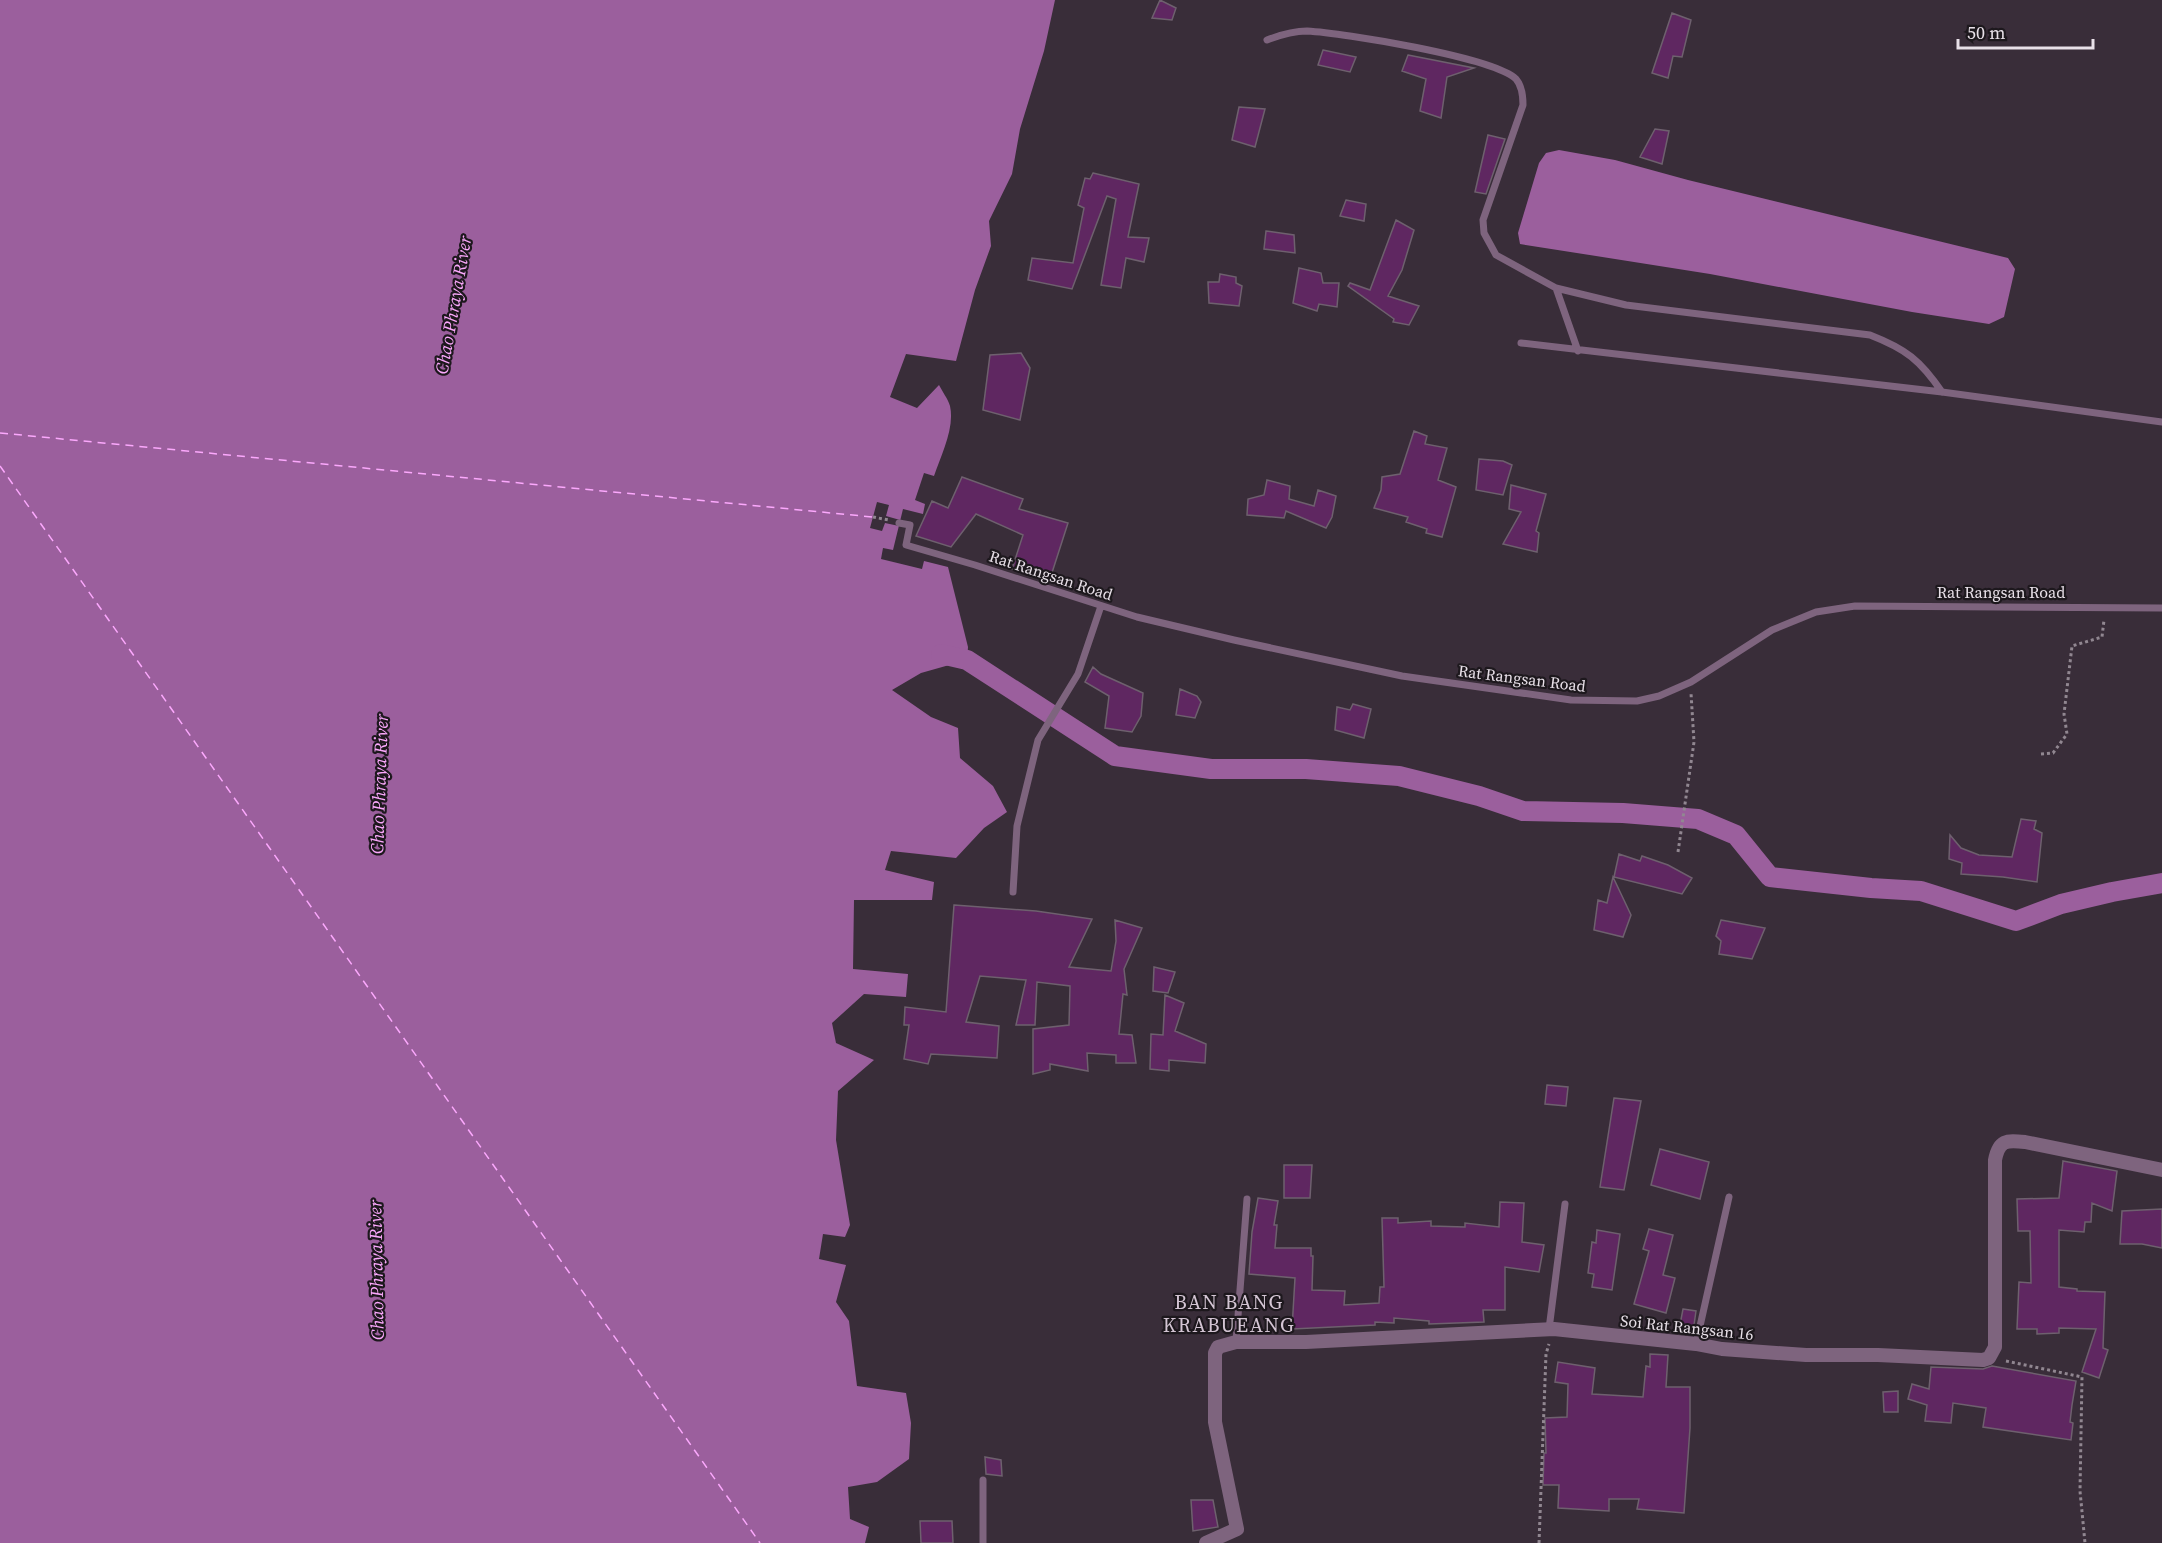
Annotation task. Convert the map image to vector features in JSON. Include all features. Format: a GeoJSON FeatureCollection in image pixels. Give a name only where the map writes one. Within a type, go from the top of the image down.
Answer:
{"type":"FeatureCollection","features":[{"type":"Feature","properties":{"kind":"street"},"geometry":{"type":"LineString","coordinates":[[1989,1358],[1995,1347],[1995,1160],[1997,1149],[2003,1142],[2019,1141],[2162,1170]]}},
{"type":"Feature","properties":{"kind":"street","name":"Soi Rat Rangsan 16"},"geometry":{"type":"LineString","coordinates":[[1236,1342],[1306,1342],[1551,1329],[1696,1344],[1722,1349],[1806,1355],[1878,1355],[1973,1360],[1989,1358]]}},
{"type":"Feature","properties":{"kind":"street"},"geometry":{"type":"LineString","coordinates":[[1206,1543],[1237,1529],[1215,1422],[1215,1353],[1218,1347],[1236,1342]]}},
{"type":"Feature","properties":{"kind":"lane"},"geometry":{"type":"LineString","coordinates":[[1267,40],[1292,32],[1307,31],[1393,44],[1496,68],[1518,81],[1523,92],[1523,105],[1483,220],[1484,233],[1496,255],[1556,288],[1626,305],[1870,335],[1896,345],[1916,360],[1942,392]]}},
{"type":"Feature","properties":{"kind":"lane"},"geometry":{"type":"LineString","coordinates":[[1556,288],[1578,351]]}},
{"type":"Feature","properties":{"kind":"lane"},"geometry":{"type":"LineString","coordinates":[[1521,343],[1942,392],[2162,422]]}},
{"type":"Feature","properties":{"kind":"lane","name":"Rat Rangsan Road"},"geometry":{"type":"LineString","coordinates":[[899,523],[910,525],[906,545],[1101,606],[1170,625],[1402,676],[1571,700],[1637,700],[1659,696],[1691,682],[1772,630],[1816,612],[1855,606],[2162,608]]}},
{"type":"Feature","properties":{"kind":"lane"},"geometry":{"type":"LineString","coordinates":[[1013,892],[1017,826],[1038,740],[1078,674],[1101,606]]}},
{"type":"Feature","properties":{"kind":"lane"},"geometry":{"type":"LineString","coordinates":[[1696,1344],[1730,1197]]}},
{"type":"Feature","properties":{"kind":"lane"},"geometry":{"type":"LineString","coordinates":[[1236,1342],[1247,1199]]}},
{"type":"Feature","properties":{"kind":"lane"},"geometry":{"type":"LineString","coordinates":[[1551,1329],[1565,1204]]}},
{"type":"Feature","properties":{"kind":"lane"},"geometry":{"type":"LineString","coordinates":[[983,1480],[983,1543]]}},
{"type":"Feature","properties":{"kind":"path"},"geometry":{"type":"LineString","coordinates":[[2042,754],[2053,753],[2067,734],[2064,714],[2072,646],[2102,637],[2107,607]]}},
{"type":"Feature","properties":{"kind":"path"},"geometry":{"type":"LineString","coordinates":[[1678,852],[1694,742],[1691,682]]}},
{"type":"Feature","properties":{"kind":"path"},"geometry":{"type":"LineString","coordinates":[[1539,1543],[1546,1354],[1551,1329]]}},
{"type":"Feature","properties":{"kind":"path"},"geometry":{"type":"LineString","coordinates":[[1989,1358],[2082,1377],[2080,1491],[2085,1543]]}},
{"type":"Feature","properties":{"kind":"water","name":"Chao Phraya River"},"geometry":{"type":"Polygon","coordinates":[[[0,0],[1055,0],[1044,51],[1020,129],[1012,174],[989,221],[991,246],[975,290],[956,361],[906,354],[890,397],[917,408],[939,385],[950,406],[951,423],[934,476],[924,473],[915,500],[925,504],[923,514],[903,509],[893,550],[883,548],[881,559],[922,569],[924,561],[948,567],[968,647],[967,660],[921,673],[892,690],[931,717],[958,728],[960,758],[993,786],[1007,812],[984,828],[956,858],[891,851],[885,870],[934,882],[932,900],[854,900],[853,969],[908,974],[906,997],[864,994],[832,1023],[836,1043],[874,1060],[838,1091],[836,1140],[850,1225],[845,1237],[823,1234],[819,1259],[846,1265],[836,1302],[849,1321],[857,1386],[906,1393],[911,1423],[909,1459],[877,1482],[848,1487],[850,1519],[869,1527],[865,1543],[0,1543],[0,0]]]}},
{"type":"Feature","properties":{"kind":"water"},"geometry":{"type":"Polygon","coordinates":[[[1559,150],[1615,160],[2008,258],[2015,269],[2004,317],[1989,324],[1710,274],[1520,244],[1518,233],[1539,163],[1546,153],[1559,150]]]}},
{"type":"Feature","properties":{"kind":"pier"},"geometry":{"type":"Polygon","coordinates":[[[877,502],[889,505],[886,516],[900,520],[899,526],[885,523],[882,531],[870,528],[877,502]]]}},
{"type":"Feature","properties":{"kind":"building"},"geometry":{"type":"Polygon","coordinates":[[[1160,0],[1176,8],[1172,20],[1152,18],[1160,0]]]}},
{"type":"Feature","properties":{"kind":"building"},"geometry":{"type":"Polygon","coordinates":[[[1672,13],[1691,20],[1682,57],[1673,56],[1668,78],[1652,73],[1672,13]]]}},
{"type":"Feature","properties":{"kind":"building"},"geometry":{"type":"Polygon","coordinates":[[[1323,50],[1356,57],[1350,72],[1318,65],[1323,50]]]}},
{"type":"Feature","properties":{"kind":"building"},"geometry":{"type":"Polygon","coordinates":[[[1408,55],[1474,68],[1447,77],[1441,118],[1420,111],[1426,79],[1402,71],[1408,55]]]}},
{"type":"Feature","properties":{"kind":"building"},"geometry":{"type":"Polygon","coordinates":[[[1239,107],[1265,109],[1255,147],[1232,140],[1239,107]]]}},
{"type":"Feature","properties":{"kind":"building"},"geometry":{"type":"Polygon","coordinates":[[[1655,129],[1669,131],[1662,164],[1640,157],[1655,129]]]}},
{"type":"Feature","properties":{"kind":"building"},"geometry":{"type":"Polygon","coordinates":[[[1488,135],[1505,139],[1486,194],[1475,192],[1488,135]]]}},
{"type":"Feature","properties":{"kind":"building"},"geometry":{"type":"Polygon","coordinates":[[[1093,173],[1139,184],[1128,237],[1149,238],[1144,262],[1126,258],[1121,288],[1101,285],[1116,199],[1107,196],[1072,289],[1028,280],[1032,258],[1073,263],[1084,208],[1078,205],[1085,178],[1090,179],[1093,173]]]}},
{"type":"Feature","properties":{"kind":"building"},"geometry":{"type":"Polygon","coordinates":[[[1346,200],[1366,204],[1364,221],[1340,216],[1346,200]]]}},
{"type":"Feature","properties":{"kind":"building"},"geometry":{"type":"Polygon","coordinates":[[[1396,220],[1414,230],[1402,270],[1388,296],[1419,306],[1409,325],[1393,322],[1394,319],[1348,286],[1350,283],[1370,290],[1396,220]]]}},
{"type":"Feature","properties":{"kind":"building"},"geometry":{"type":"Polygon","coordinates":[[[1266,231],[1294,235],[1295,253],[1264,249],[1266,231]]]}},
{"type":"Feature","properties":{"kind":"building"},"geometry":{"type":"Polygon","coordinates":[[[1299,268],[1321,273],[1323,283],[1339,283],[1337,307],[1319,304],[1317,311],[1293,303],[1299,268]]]}},
{"type":"Feature","properties":{"kind":"building"},"geometry":{"type":"Polygon","coordinates":[[[1220,274],[1236,277],[1236,283],[1242,286],[1239,306],[1209,303],[1208,282],[1219,282],[1220,274]]]}},
{"type":"Feature","properties":{"kind":"building"},"geometry":{"type":"Polygon","coordinates":[[[1021,353],[1030,368],[1020,420],[983,410],[990,355],[1021,353]]]}},
{"type":"Feature","properties":{"kind":"building"},"geometry":{"type":"Polygon","coordinates":[[[1414,431],[1427,436],[1425,444],[1447,448],[1438,480],[1456,487],[1442,537],[1426,533],[1427,529],[1406,522],[1408,517],[1374,508],[1381,490],[1382,477],[1400,474],[1414,431]]]}},
{"type":"Feature","properties":{"kind":"building"},"geometry":{"type":"Polygon","coordinates":[[[1479,459],[1503,461],[1512,465],[1503,495],[1476,490],[1479,459]]]}},
{"type":"Feature","properties":{"kind":"building"},"geometry":{"type":"Polygon","coordinates":[[[962,477],[1023,499],[1019,509],[1068,523],[1049,582],[1012,569],[1023,535],[976,514],[951,547],[916,536],[932,501],[948,508],[962,477]]]}},
{"type":"Feature","properties":{"kind":"building"},"geometry":{"type":"Polygon","coordinates":[[[1267,480],[1290,486],[1289,499],[1314,506],[1318,490],[1336,496],[1332,517],[1326,528],[1286,511],[1284,518],[1247,515],[1248,499],[1264,495],[1267,480]]]}},
{"type":"Feature","properties":{"kind":"building"},"geometry":{"type":"Polygon","coordinates":[[[1511,485],[1546,494],[1536,531],[1539,533],[1537,552],[1503,544],[1521,512],[1509,509],[1511,485]]]}},
{"type":"Feature","properties":{"kind":"building"},"geometry":{"type":"Polygon","coordinates":[[[1093,667],[1101,674],[1143,693],[1141,716],[1132,732],[1105,728],[1109,696],[1085,682],[1093,667]]]}},
{"type":"Feature","properties":{"kind":"building"},"geometry":{"type":"Polygon","coordinates":[[[1180,689],[1197,696],[1201,702],[1195,718],[1176,715],[1180,689]]]}},
{"type":"Feature","properties":{"kind":"building"},"geometry":{"type":"Polygon","coordinates":[[[1353,704],[1371,709],[1364,738],[1335,730],[1337,707],[1350,710],[1353,704]]]}},
{"type":"Feature","properties":{"kind":"building"},"geometry":{"type":"Polygon","coordinates":[[[2021,819],[2036,821],[2034,829],[2042,833],[2037,882],[1961,874],[1962,863],[1949,859],[1950,835],[1961,848],[1979,855],[2012,857],[2021,819]]]}},
{"type":"Feature","properties":{"kind":"building"},"geometry":{"type":"Polygon","coordinates":[[[1619,854],[1640,861],[1642,856],[1668,865],[1692,878],[1682,894],[1614,877],[1619,854]]]}},
{"type":"Feature","properties":{"kind":"building"},"geometry":{"type":"Polygon","coordinates":[[[1613,877],[1631,915],[1623,937],[1594,930],[1598,900],[1607,903],[1613,877]]]}},
{"type":"Feature","properties":{"kind":"building"},"geometry":{"type":"Polygon","coordinates":[[[954,905],[1036,911],[1092,919],[1069,967],[1111,971],[1116,941],[1115,920],[1142,928],[1124,969],[1127,995],[1123,994],[1119,1034],[1132,1035],[1136,1063],[1116,1063],[1116,1055],[1087,1053],[1088,1071],[1050,1064],[1050,1070],[1033,1074],[1033,1029],[1069,1025],[1070,986],[1037,982],[1035,1025],[1016,1025],[1026,980],[980,976],[966,1022],[999,1026],[997,1058],[931,1054],[928,1064],[904,1059],[909,1025],[904,1025],[905,1007],[946,1012],[954,905]]]}},
{"type":"Feature","properties":{"kind":"building"},"geometry":{"type":"Polygon","coordinates":[[[1721,920],[1765,928],[1752,959],[1719,954],[1721,941],[1716,936],[1721,920]]]}},
{"type":"Feature","properties":{"kind":"building"},"geometry":{"type":"Polygon","coordinates":[[[1154,967],[1175,972],[1168,993],[1153,991],[1154,967]]]}},
{"type":"Feature","properties":{"kind":"building"},"geometry":{"type":"Polygon","coordinates":[[[1165,995],[1184,1003],[1175,1031],[1206,1044],[1205,1063],[1169,1060],[1169,1071],[1150,1069],[1151,1034],[1163,1035],[1165,995]]]}},
{"type":"Feature","properties":{"kind":"building"},"geometry":{"type":"Polygon","coordinates":[[[1547,1085],[1568,1087],[1566,1106],[1545,1104],[1547,1085]]]}},
{"type":"Feature","properties":{"kind":"building"},"geometry":{"type":"Polygon","coordinates":[[[1614,1098],[1641,1101],[1624,1190],[1600,1187],[1614,1098]]]}},
{"type":"Feature","properties":{"kind":"building"},"geometry":{"type":"Polygon","coordinates":[[[1660,1149],[1709,1162],[1700,1199],[1651,1185],[1660,1149]]]}},
{"type":"Feature","properties":{"kind":"building"},"geometry":{"type":"Polygon","coordinates":[[[2063,1161],[2117,1171],[2112,1211],[2092,1203],[2091,1222],[2085,1222],[2084,1232],[2059,1230],[2059,1287],[2077,1289],[2077,1291],[2105,1292],[2103,1348],[2108,1350],[2099,1378],[2082,1372],[2096,1329],[2059,1328],[2059,1333],[2037,1334],[2037,1329],[2017,1329],[2019,1282],[2031,1283],[2030,1231],[2018,1231],[2017,1199],[2059,1198],[2063,1161]]]}},
{"type":"Feature","properties":{"kind":"building"},"geometry":{"type":"Polygon","coordinates":[[[1284,1165],[1312,1165],[1310,1198],[1284,1198],[1284,1165]]]}},
{"type":"Feature","properties":{"kind":"building"},"geometry":{"type":"Polygon","coordinates":[[[1258,1198],[1278,1201],[1274,1225],[1277,1225],[1275,1248],[1311,1248],[1311,1256],[1313,1256],[1312,1290],[1345,1291],[1344,1305],[1379,1303],[1380,1287],[1384,1287],[1382,1218],[1398,1218],[1398,1223],[1431,1221],[1431,1226],[1465,1227],[1465,1223],[1499,1227],[1500,1202],[1524,1203],[1522,1242],[1544,1245],[1539,1272],[1505,1267],[1505,1310],[1483,1310],[1484,1322],[1429,1324],[1429,1321],[1394,1318],[1394,1323],[1375,1322],[1375,1325],[1292,1329],[1295,1278],[1249,1274],[1252,1232],[1258,1198]]]}},
{"type":"Feature","properties":{"kind":"building"},"geometry":{"type":"Polygon","coordinates":[[[2162,1209],[2162,1248],[2142,1244],[2120,1244],[2122,1211],[2162,1209]]]}},
{"type":"Feature","properties":{"kind":"building"},"geometry":{"type":"Polygon","coordinates":[[[1649,1229],[1673,1235],[1663,1275],[1675,1278],[1666,1313],[1634,1304],[1649,1251],[1643,1249],[1649,1229]]]}},
{"type":"Feature","properties":{"kind":"building"},"geometry":{"type":"Polygon","coordinates":[[[1597,1230],[1620,1234],[1612,1290],[1592,1287],[1594,1274],[1588,1273],[1592,1242],[1596,1243],[1597,1230]]]}},
{"type":"Feature","properties":{"kind":"building"},"geometry":{"type":"Polygon","coordinates":[[[1683,1309],[1696,1311],[1693,1332],[1679,1330],[1683,1309]]]}},
{"type":"Feature","properties":{"kind":"building"},"geometry":{"type":"Polygon","coordinates":[[[1650,1354],[1668,1355],[1666,1387],[1690,1387],[1690,1428],[1684,1513],[1637,1509],[1639,1499],[1609,1499],[1609,1511],[1558,1508],[1559,1485],[1543,1485],[1544,1453],[1546,1453],[1545,1418],[1567,1417],[1568,1384],[1555,1382],[1558,1362],[1595,1368],[1592,1394],[1643,1397],[1646,1366],[1650,1367],[1650,1354]]]}},
{"type":"Feature","properties":{"kind":"building"},"geometry":{"type":"Polygon","coordinates":[[[1992,1366],[2076,1381],[2070,1422],[2073,1423],[2071,1440],[1983,1427],[1986,1408],[1953,1403],[1951,1423],[1925,1421],[1927,1405],[1908,1399],[1912,1384],[1929,1389],[1931,1367],[1983,1369],[1992,1366]]]}},
{"type":"Feature","properties":{"kind":"building"},"geometry":{"type":"Polygon","coordinates":[[[1898,1391],[1898,1412],[1884,1412],[1883,1392],[1898,1391]]]}},
{"type":"Feature","properties":{"kind":"building"},"geometry":{"type":"Polygon","coordinates":[[[985,1457],[1001,1460],[1002,1476],[986,1474],[985,1457]]]}},
{"type":"Feature","properties":{"kind":"building"},"geometry":{"type":"Polygon","coordinates":[[[1191,1500],[1213,1500],[1218,1527],[1193,1531],[1191,1500]]]}},
{"type":"Feature","properties":{"kind":"building"},"geometry":{"type":"Polygon","coordinates":[[[920,1521],[952,1521],[953,1543],[921,1543],[920,1521]]]}},
{"type":"Feature","properties":{"kind":"waterway"},"geometry":{"type":"LineString","coordinates":[[941,654],[967,660],[1115,756],[1211,769],[1306,769],[1399,776],[1479,796],[1523,811],[1623,813],[1698,819],[1736,835],[1770,877],[1921,891],[2016,921],[2061,904],[2162,883]]}},
{"type":"Feature","properties":{"kind":"ferry route"},"geometry":{"type":"LineString","coordinates":[[0,433],[873,517]]}},
{"type":"Feature","properties":{"kind":"ferry route"},"geometry":{"type":"LineString","coordinates":[[0,466],[760,1543]]}},
{"type":"Feature","properties":{"kind":"district","name":"BAN BANG KRABUEANG"},"geometry":{"type":"Point","coordinates":[1229,1314]}}]}
